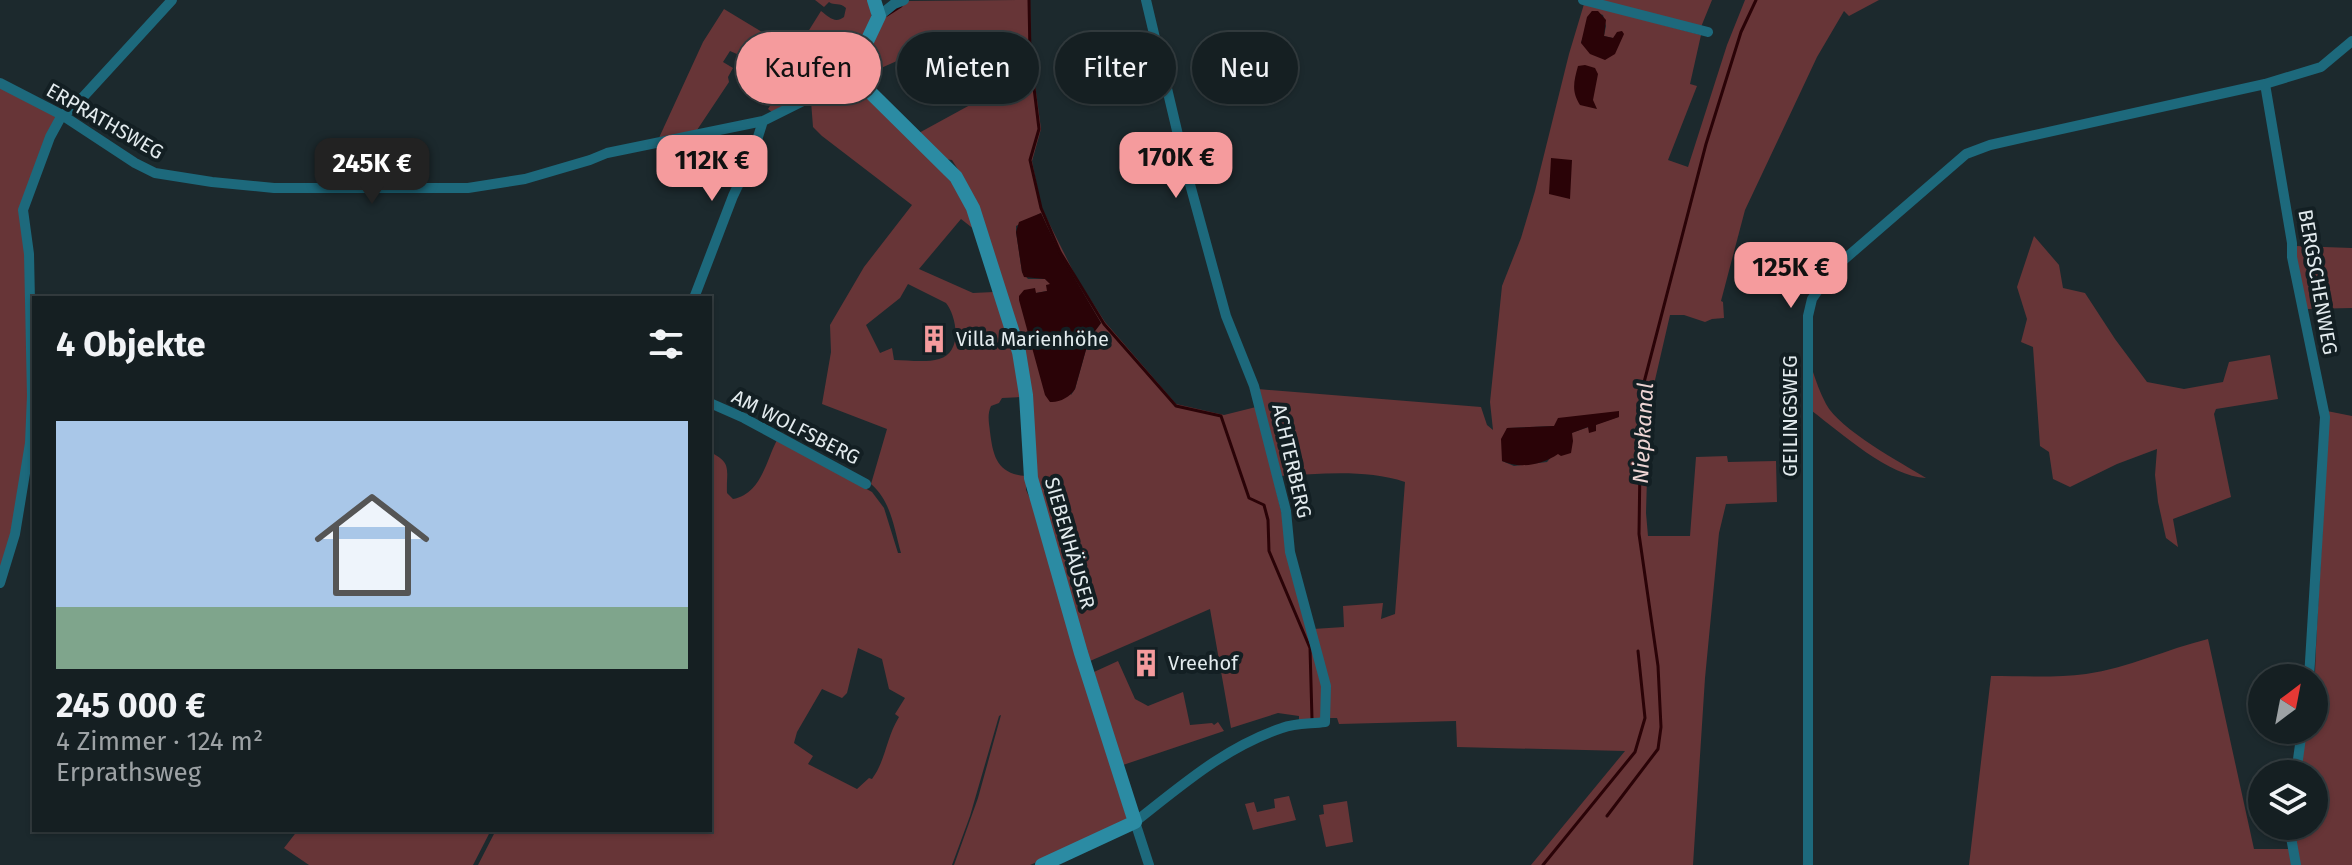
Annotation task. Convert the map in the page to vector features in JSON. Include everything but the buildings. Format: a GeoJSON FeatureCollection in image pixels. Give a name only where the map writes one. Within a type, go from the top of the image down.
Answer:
{"type":"FeatureCollection","features":[{"type":"Feature","properties":{"kind":"street"},"geometry":{"type":"LineString","coordinates":[[0,583],[15,534],[30,443],[29,254],[23,210],[50,137],[62,115],[73,108],[172,0]]}},
{"type":"Feature","properties":{"kind":"street"},"geometry":{"type":"LineString","coordinates":[[874,0],[879,16]]}},
{"type":"Feature","properties":{"kind":"street"},"geometry":{"type":"LineString","coordinates":[[871,32],[879,16],[904,0]]}},
{"type":"Feature","properties":{"kind":"street","name":"ACHTERBERG"},"geometry":{"type":"LineString","coordinates":[[1135,822],[1205,767],[1235,748],[1285,727],[1325,722],[1326,707],[1326,686],[1290,552],[1286,511],[1254,386],[1226,316],[1191,191],[1146,0]]}},
{"type":"Feature","properties":{"kind":"street"},"geometry":{"type":"LineString","coordinates":[[1583,0],[1708,32]]}},
{"type":"Feature","properties":{"kind":"street","name":"GEILINGSWEG"},"geometry":{"type":"LineString","coordinates":[[1808,865],[1808,316],[1812,299],[1832,270],[1966,154],[1990,145],[2265,84],[2321,67],[2352,41]]}},
{"type":"Feature","properties":{"kind":"street","name":"ERPRATHSWEG"},"geometry":{"type":"LineString","coordinates":[[0,83],[62,115],[155,173],[274,188],[468,188],[525,179],[607,153],[763,121],[797,104]]}},
{"type":"Feature","properties":{"kind":"street","name":"BERGSCHENWEG"},"geometry":{"type":"LineString","coordinates":[[2265,84],[2292,257],[2325,417],[2310,664]]}},
{"type":"Feature","properties":{"kind":"street","name":"SIEBENHÄUSER"},"geometry":{"type":"LineString","coordinates":[[881,103],[956,177],[973,208],[1019,352],[1026,395],[1031,478],[1081,653],[1135,822]]}},
{"type":"Feature","properties":{"kind":"street"},"geometry":{"type":"LineString","coordinates":[[695,296],[733,196],[752,156],[763,121]]}},
{"type":"Feature","properties":{"kind":"street","name":"AM WOLFSBERG"},"geometry":{"type":"LineString","coordinates":[[712,404],[866,484]]}},
{"type":"Feature","properties":{"kind":"street"},"geometry":{"type":"LineString","coordinates":[[1042,865],[1135,822],[1149,865]]}},
{"type":"Feature","properties":{"kind":"street"},"geometry":{"type":"LineString","coordinates":[[2292,840],[2296,865]]}},
{"type":"Feature","properties":{"kind":"shaded area"},"geometry":{"type":"Polygon","coordinates":[[[815,0],[870,0],[872,23],[868,32],[808,32],[821,11],[835,20],[844,17],[844,6],[829,2],[824,7],[815,0]]]}},
{"type":"Feature","properties":{"kind":"shaded area"},"geometry":{"type":"Polygon","coordinates":[[[1030,0],[1031,32],[897,32],[897,61],[881,68],[881,32],[877,32],[883,17],[909,1],[1030,0]]]}},
{"type":"Feature","properties":{"kind":"shaded area"},"geometry":{"type":"Polygon","coordinates":[[[1592,0],[1712,0],[1701,27],[1592,0]]]}},
{"type":"Feature","properties":{"kind":"shaded area"},"geometry":{"type":"Polygon","coordinates":[[[1745,0],[1879,0],[1849,16],[1844,11],[1817,57],[1745,210],[1721,301],[1724,318],[1705,322],[1684,315],[1670,315],[1649,406],[1648,536],[1690,536],[1696,457],[1727,456],[1728,462],[1776,461],[1777,502],[1726,504],[1719,533],[1705,678],[1693,865],[1531,865],[1625,751],[1457,747],[1456,721],[1339,724],[1337,718],[1329,718],[1313,629],[1344,627],[1343,606],[1383,603],[1381,619],[1395,614],[1405,482],[1359,474],[1280,476],[1258,389],[1481,407],[1487,425],[1493,430],[1490,402],[1502,286],[1535,191],[1584,4],[1701,35],[1690,84],[1697,86],[1668,160],[1688,167],[1727,45],[1745,0]],[[1592,11],[1581,43],[1613,38],[1604,36],[1606,26],[1603,15],[1592,11]],[[1618,417],[1554,426],[1507,428],[1502,461],[1514,466],[1547,462],[1571,433],[1618,417]]]}},
{"type":"Feature","properties":{"kind":"shaded area"},"geometry":{"type":"Polygon","coordinates":[[[724,9],[762,32],[736,32],[736,54],[730,51],[723,62],[733,68],[729,82],[695,133],[658,140],[703,42],[724,9]]]}},
{"type":"Feature","properties":{"kind":"shaded area"},"geometry":{"type":"Polygon","coordinates":[[[1592,11],[1598,11],[1606,20],[1604,36],[1613,38],[1622,31],[1624,34],[1615,54],[1605,60],[1590,54],[1581,43],[1587,17],[1592,11]]]}},
{"type":"Feature","properties":{"kind":"shaded area"},"geometry":{"type":"Polygon","coordinates":[[[1578,66],[1595,68],[1598,74],[1593,100],[1597,109],[1580,105],[1575,95],[1578,66]]]}},
{"type":"Feature","properties":{"kind":"shaded area"},"geometry":{"type":"Polygon","coordinates":[[[0,85],[59,116],[22,209],[27,263],[26,451],[0,578],[0,85]]]}},
{"type":"Feature","properties":{"kind":"shaded area"},"geometry":{"type":"Polygon","coordinates":[[[771,104],[788,104],[773,113],[768,109],[771,104]]]}},
{"type":"Feature","properties":{"kind":"shaded area"},"geometry":{"type":"Polygon","coordinates":[[[811,104],[877,104],[900,124],[954,185],[966,206],[975,230],[961,219],[919,269],[973,293],[994,292],[1014,352],[1022,397],[1002,398],[991,406],[989,419],[993,449],[1003,468],[1026,476],[1026,490],[1034,507],[1127,819],[1124,825],[1030,865],[954,865],[978,798],[1001,715],[952,865],[478,865],[495,832],[712,832],[712,453],[725,464],[727,493],[733,499],[750,491],[756,484],[777,440],[872,492],[884,508],[898,553],[901,553],[887,507],[871,484],[887,429],[822,404],[831,352],[830,325],[864,267],[912,205],[813,127],[811,104]],[[908,284],[900,298],[866,325],[880,353],[892,348],[894,360],[939,359],[947,355],[955,342],[955,325],[946,303],[908,284]],[[858,648],[847,693],[842,698],[822,689],[797,732],[794,743],[813,756],[808,764],[857,789],[869,778],[872,779],[899,717],[895,714],[905,698],[889,689],[882,659],[858,648]]]}},
{"type":"Feature","properties":{"kind":"shaded area"},"geometry":{"type":"Polygon","coordinates":[[[972,104],[1038,104],[1041,129],[1032,161],[1041,207],[1076,277],[1105,322],[1176,404],[1224,415],[1256,407],[1325,693],[1322,720],[1299,722],[1299,716],[1278,713],[1231,728],[1210,609],[1090,661],[1037,487],[1029,396],[966,182],[952,160],[939,158],[917,134],[972,104]],[[1041,213],[1016,226],[1022,272],[1028,279],[1045,279],[1051,284],[1047,291],[1036,293],[1024,290],[1071,395],[1089,339],[1101,323],[1059,252],[1041,213]]]}},
{"type":"Feature","properties":{"kind":"shaded area"},"geometry":{"type":"Polygon","coordinates":[[[1551,158],[1572,160],[1570,199],[1549,194],[1551,158]]]}},
{"type":"Feature","properties":{"kind":"shaded area"},"geometry":{"type":"Polygon","coordinates":[[[1041,213],[1059,252],[1101,323],[1089,339],[1075,389],[1064,399],[1053,402],[1045,395],[1019,300],[1024,290],[1035,288],[1036,293],[1047,291],[1046,285],[1050,284],[1045,279],[1024,277],[1016,232],[1019,222],[1041,213]]]}},
{"type":"Feature","properties":{"kind":"shaded area"},"geometry":{"type":"Polygon","coordinates":[[[2034,236],[2059,265],[2063,288],[2085,293],[2147,382],[2184,389],[2223,382],[2229,362],[2270,355],[2278,399],[2216,409],[2214,414],[2231,497],[2173,519],[2178,547],[2166,538],[2158,502],[2155,475],[2157,449],[2070,487],[2053,479],[2049,452],[2040,446],[2033,347],[2021,342],[2027,319],[2017,287],[2034,236]]]}},
{"type":"Feature","properties":{"kind":"shaded area"},"geometry":{"type":"Polygon","coordinates":[[[2296,246],[2352,248],[2352,308],[2307,309],[2296,246]]]}},
{"type":"Feature","properties":{"kind":"shaded area"},"geometry":{"type":"Polygon","coordinates":[[[1812,369],[1833,414],[1872,445],[1926,478],[1912,476],[1882,462],[1812,411],[1812,369]]]}},
{"type":"Feature","properties":{"kind":"shaded area"},"geometry":{"type":"Polygon","coordinates":[[[1619,411],[1619,417],[1596,425],[1596,431],[1589,433],[1588,427],[1572,433],[1571,453],[1558,454],[1531,465],[1502,461],[1501,439],[1507,428],[1554,426],[1558,418],[1619,411]]]}},
{"type":"Feature","properties":{"kind":"shaded area"},"geometry":{"type":"Polygon","coordinates":[[[2327,411],[2352,416],[2352,865],[2300,865],[2296,840],[2328,840],[2328,760],[2302,760],[2304,744],[2328,744],[2328,664],[2316,664],[2327,411]]]}},
{"type":"Feature","properties":{"kind":"shaded area"},"geometry":{"type":"Polygon","coordinates":[[[2208,639],[2248,822],[2248,840],[2252,840],[2254,849],[2289,849],[2292,865],[1969,865],[1991,676],[2086,674],[2208,639]]]}},
{"type":"Feature","properties":{"kind":"shaded area"},"geometry":{"type":"Polygon","coordinates":[[[1118,661],[1135,699],[1148,706],[1183,692],[1190,725],[1214,725],[1218,722],[1224,731],[1123,765],[1094,672],[1118,661]]]}},
{"type":"Feature","properties":{"kind":"shaded area"},"geometry":{"type":"Polygon","coordinates":[[[1289,796],[1296,820],[1253,830],[1245,804],[1254,802],[1257,812],[1275,808],[1274,799],[1289,796]]]}},
{"type":"Feature","properties":{"kind":"shaded area"},"geometry":{"type":"Polygon","coordinates":[[[1347,801],[1353,842],[1326,847],[1319,815],[1324,814],[1323,805],[1347,801]]]}},
{"type":"Feature","properties":{"kind":"shaded area"},"geometry":{"type":"Polygon","coordinates":[[[296,832],[490,832],[473,865],[309,865],[284,848],[296,832]]]}},
{"type":"Feature","properties":{"kind":"waterway"},"geometry":{"type":"LineString","coordinates":[[1029,0],[1030,55],[1039,129],[1030,160],[1041,208],[1060,252],[1104,324],[1176,406],[1221,416],[1249,498],[1264,505],[1269,551],[1310,648],[1312,719]]}},
{"type":"Feature","properties":{"kind":"waterway","name":"Niepkanal"},"geometry":{"type":"LineString","coordinates":[[1607,816],[1658,749],[1661,727],[1658,666],[1639,534],[1641,394],[1706,144],[1741,32],[1756,0]]}},
{"type":"Feature","properties":{"kind":"waterway"},"geometry":{"type":"LineString","coordinates":[[887,15],[901,6]]}},
{"type":"Feature","properties":{"kind":"waterway"},"geometry":{"type":"LineString","coordinates":[[1543,865],[1635,752],[1645,718],[1638,651]]}},
{"type":"Feature","properties":{"kind":"place","name":"Villa Marienhöhe"},"geometry":{"type":"Point","coordinates":[934,339]}},
{"type":"Feature","properties":{"kind":"place","name":"Vreehof"},"geometry":{"type":"Point","coordinates":[1146,663]}}]}
